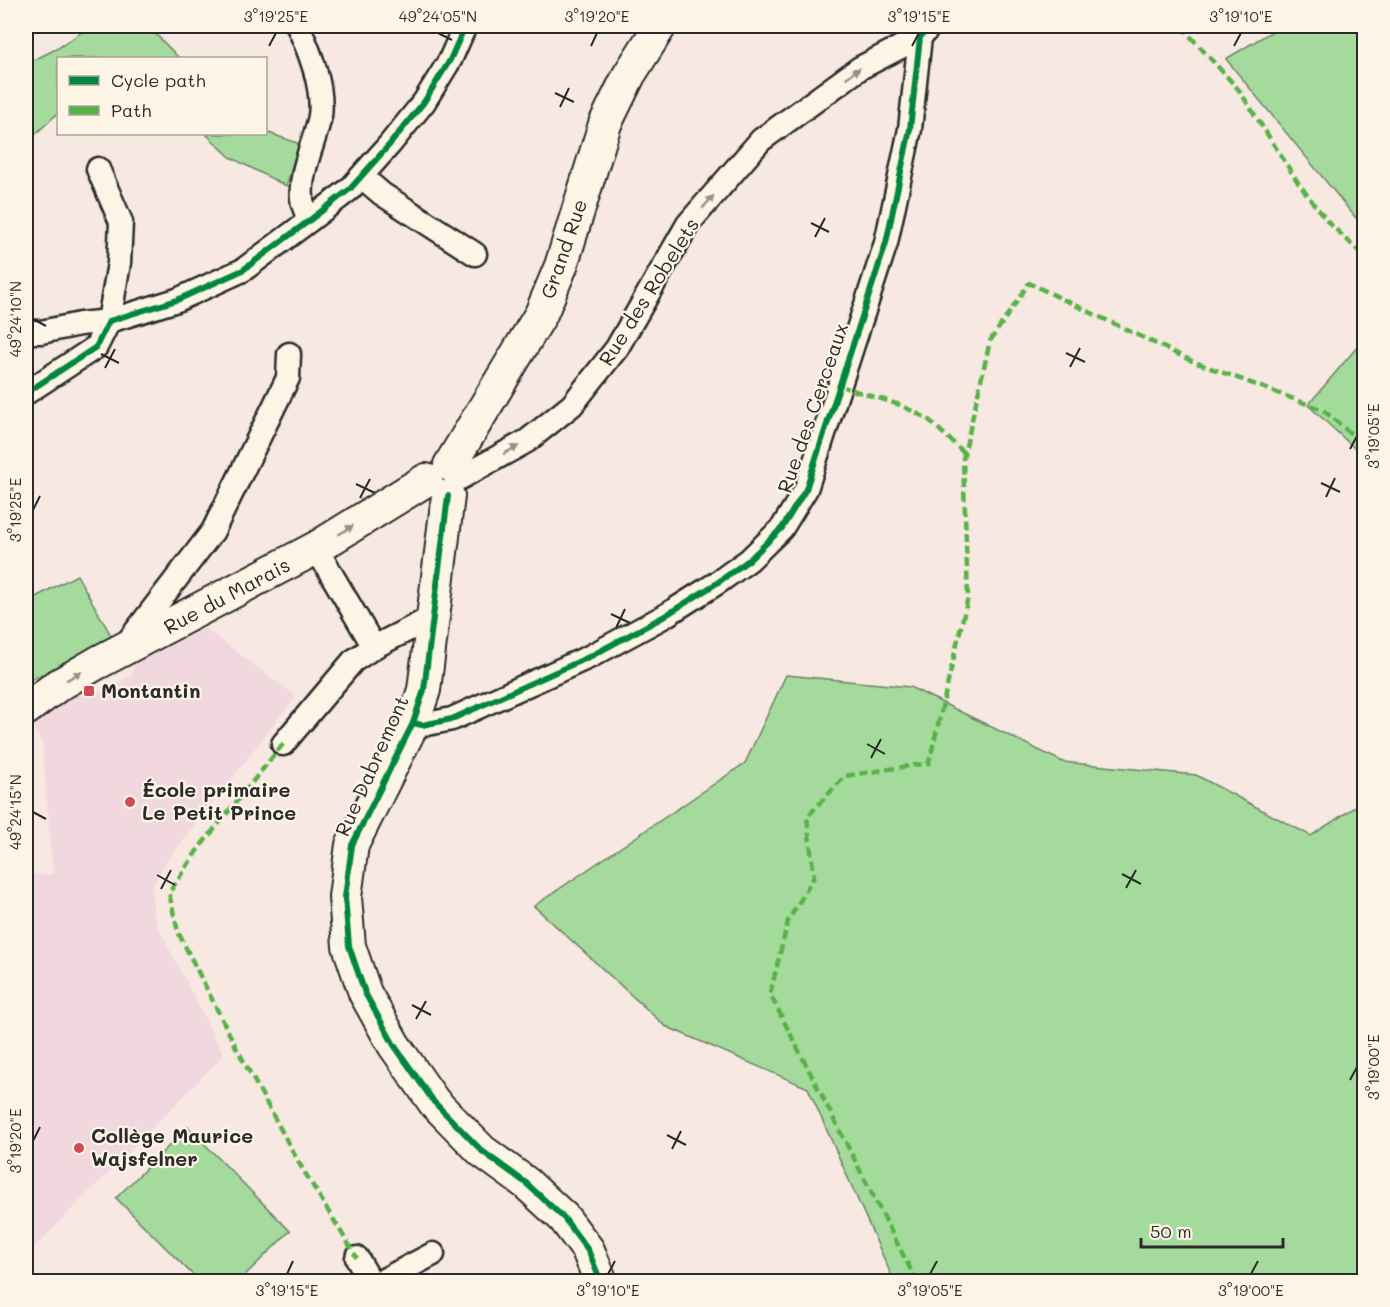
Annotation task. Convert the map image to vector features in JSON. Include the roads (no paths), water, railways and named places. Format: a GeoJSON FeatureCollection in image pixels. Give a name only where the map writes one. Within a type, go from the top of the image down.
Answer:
{"type":"FeatureCollection","features":[{"type":"Feature","properties":{"kind":"street"},"geometry":{"type":"LineString","coordinates":[[298,26],[311,53],[319,89],[320,114],[303,175],[302,198],[310,220]]}},
{"type":"Feature","properties":{"kind":"street"},"geometry":{"type":"LineString","coordinates":[[26,332],[41,332],[109,321],[177,300],[243,270],[350,189],[362,177],[424,102],[450,60],[465,26]]}},
{"type":"Feature","properties":{"kind":"street","name":"Grand Rue"},"geometry":{"type":"LineString","coordinates":[[446,480],[541,314],[561,266],[605,124],[629,75],[660,26]]}},
{"type":"Feature","properties":{"kind":"street","name":"Rue des Robelets"},"geometry":{"type":"LineString","coordinates":[[446,480],[527,441],[572,405],[617,348],[688,224],[761,140],[860,68],[925,31]]}},
{"type":"Feature","properties":{"kind":"street","name":"Rue des Cerceaux"},"geometry":{"type":"LineString","coordinates":[[413,723],[422,724],[452,718],[591,656],[663,617],[717,583],[749,560],[782,528],[806,489],[886,243],[910,129],[925,31]]}},
{"type":"Feature","properties":{"kind":"street"},"geometry":{"type":"LineString","coordinates":[[26,393],[96,347],[109,321],[119,263],[121,222],[98,170]]}},
{"type":"Feature","properties":{"kind":"street"},"geometry":{"type":"LineString","coordinates":[[362,177],[382,194],[475,254]]}},
{"type":"Feature","properties":{"kind":"street"},"geometry":{"type":"LineString","coordinates":[[128,648],[130,639],[213,531],[288,378],[289,354]]}},
{"type":"Feature","properties":{"kind":"street","name":"Rue du Marais"},"geometry":{"type":"LineString","coordinates":[[26,709],[57,686],[446,480]]}},
{"type":"Feature","properties":{"kind":"street","name":"Rue Dabremont"},"geometry":{"type":"LineString","coordinates":[[446,480],[424,690],[413,723],[352,845],[345,897],[349,946],[365,993],[394,1045],[434,1102],[482,1151],[564,1218],[588,1250],[601,1281]]}},
{"type":"Feature","properties":{"kind":"street"},"geometry":{"type":"LineString","coordinates":[[316,548],[374,647]]}},
{"type":"Feature","properties":{"kind":"street"},"geometry":{"type":"LineString","coordinates":[[283,744],[353,661],[374,647],[433,617]]}},
{"type":"Feature","properties":{"kind":"street"},"geometry":{"type":"LineString","coordinates":[[380,1281],[433,1254]]}},
{"type":"Feature","properties":{"kind":"street"},"geometry":{"type":"LineString","coordinates":[[357,1258],[371,1281]]}},
{"type":"Feature","properties":{"kind":"place","name":"Montantin"},"geometry":{"type":"Point","coordinates":[89,691]}},
{"type":"Feature","properties":{"kind":"place","name":"École primaire Le Petit Prince"},"geometry":{"type":"Point","coordinates":[130,802]}},
{"type":"Feature","properties":{"kind":"place","name":"Collège Maurice Wajsfelner"},"geometry":{"type":"Point","coordinates":[79,1148]}}]}
